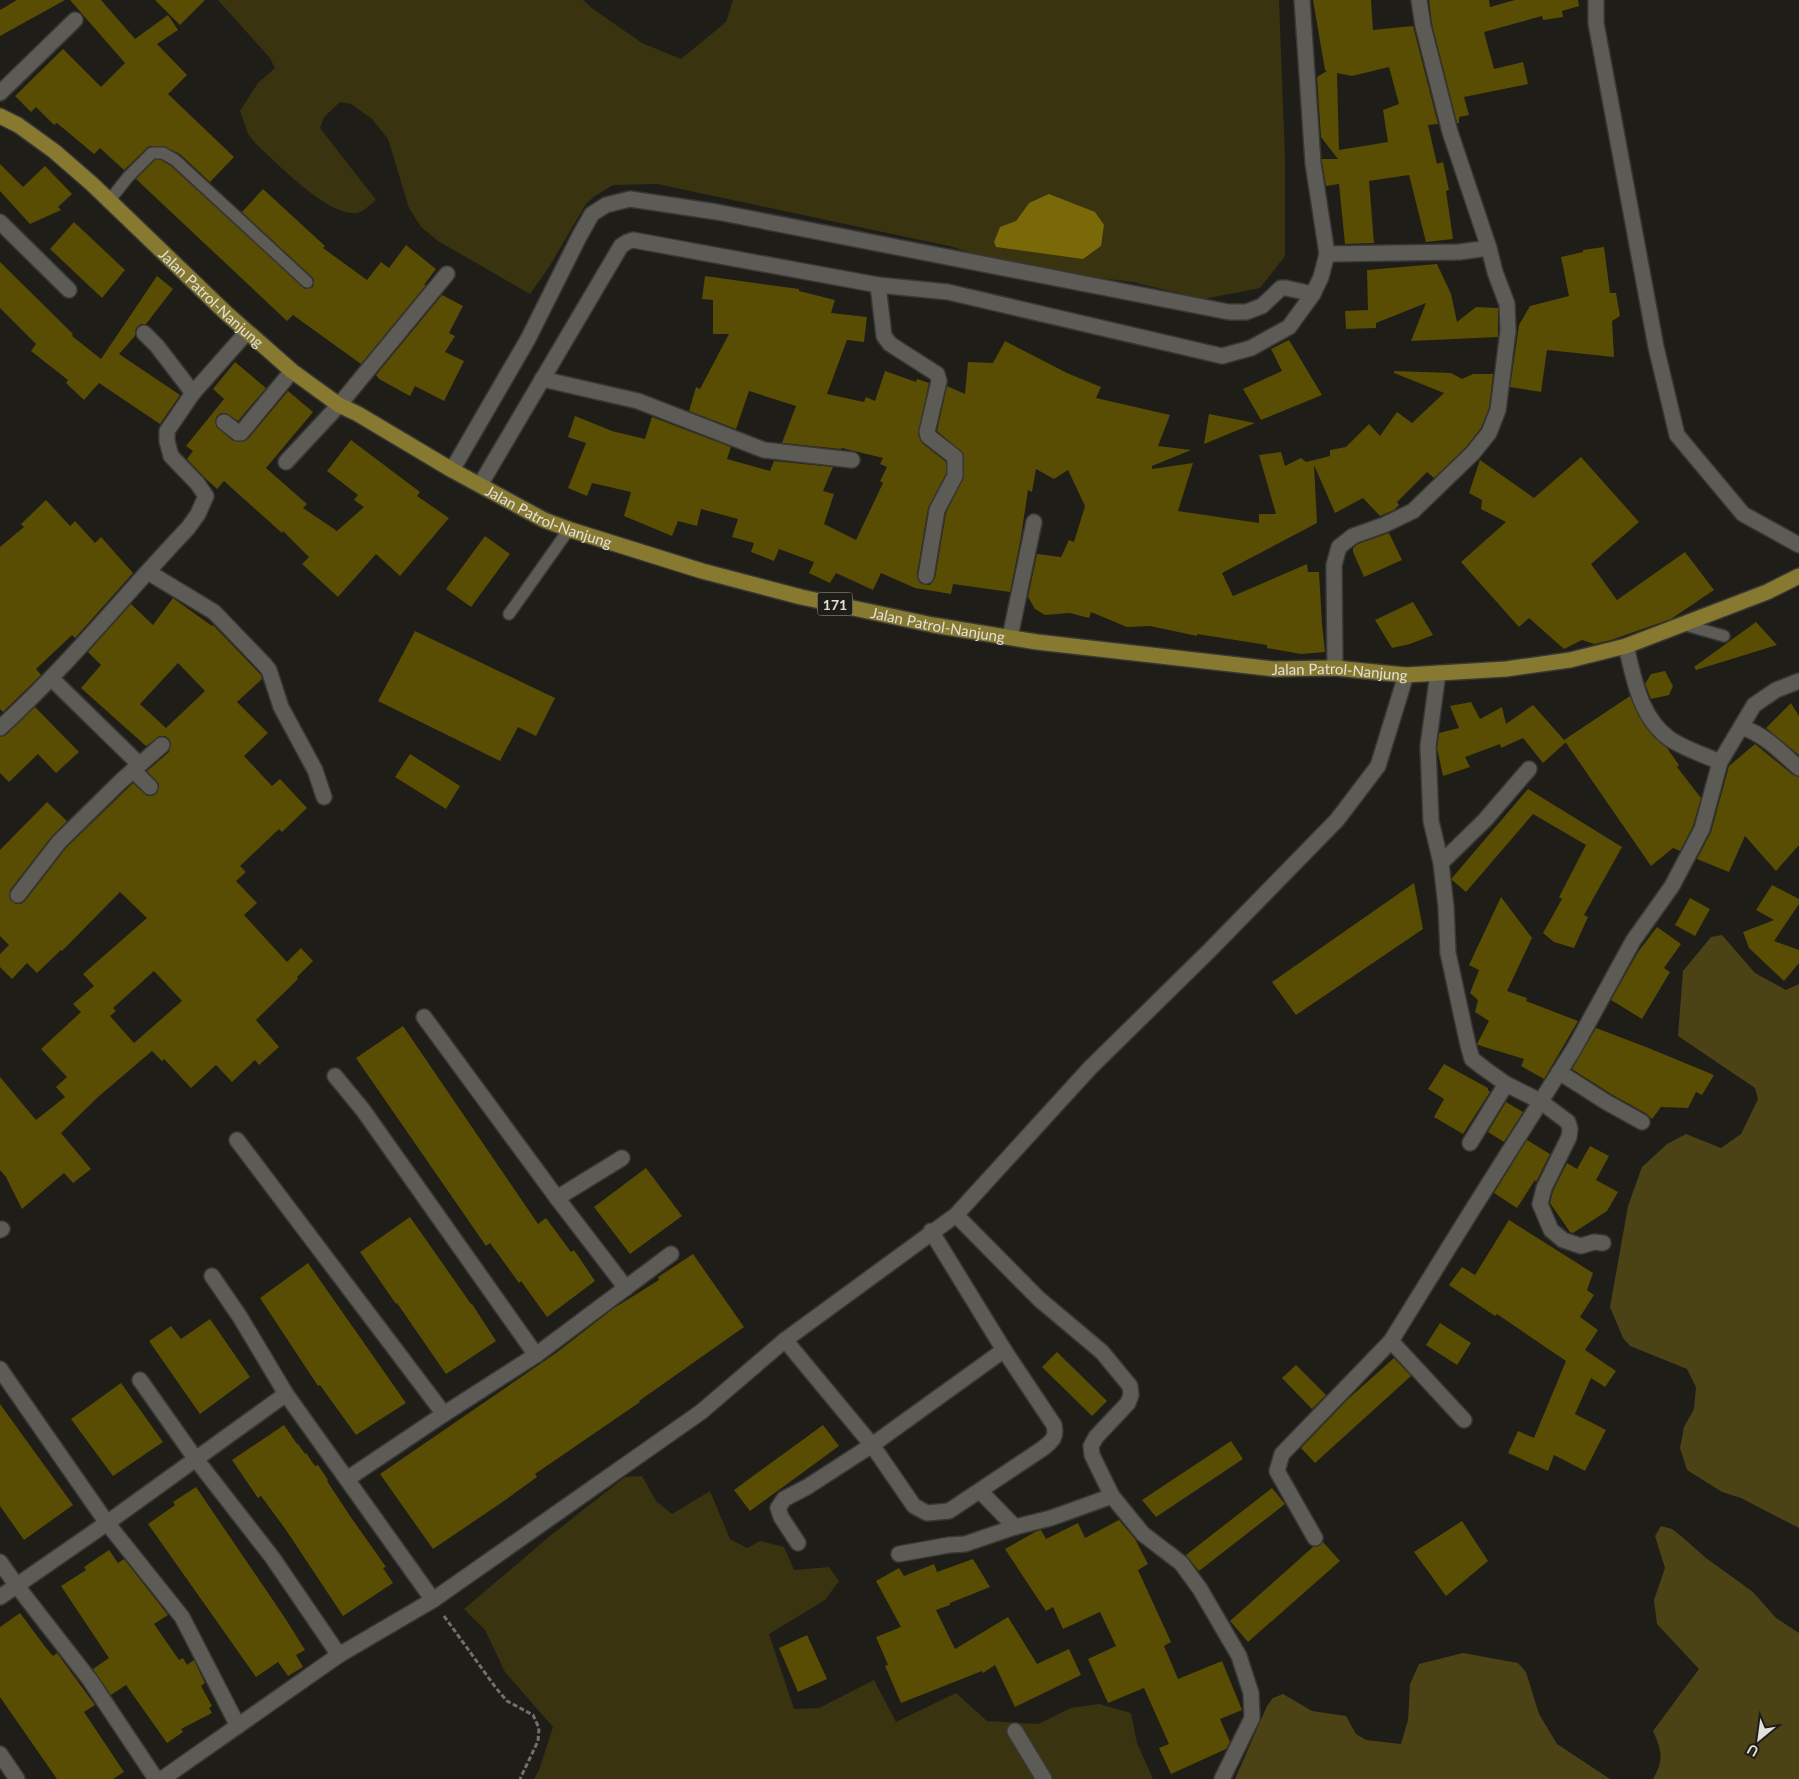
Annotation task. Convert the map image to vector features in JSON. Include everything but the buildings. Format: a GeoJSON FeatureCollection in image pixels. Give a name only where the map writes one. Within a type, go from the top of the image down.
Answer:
{"type":"FeatureCollection","features":[{"type":"Feature","properties":{"kind":"main road","name":"Jalan Patrol-Nanjung"},"geometry":{"type":"LineString","coordinates":[[0,116],[18,125],[54,151],[109,200],[247,332],[292,371],[339,405],[358,414],[480,486],[544,520],[702,570],[802,597],[933,625],[1152,656],[1274,669],[1334,668],[1406,675],[1506,668],[1560,661],[1626,646],[1767,592],[1799,576]]}},
{"type":"Feature","properties":{"kind":"street"},"geometry":{"type":"LineString","coordinates":[[480,486],[621,246],[633,240],[878,285],[948,292],[1222,356],[1251,348],[1289,327],[1313,294],[1321,277],[1327,254],[1314,163],[1302,0]]}},
{"type":"Feature","properties":{"kind":"street"},"geometry":{"type":"LineString","coordinates":[[1334,668],[1334,566],[1339,547],[1353,536],[1413,511],[1473,453],[1489,433],[1498,410],[1508,332],[1507,304],[1450,132],[1423,26],[1419,0]]}},
{"type":"Feature","properties":{"kind":"street"},"geometry":{"type":"LineString","coordinates":[[1596,0],[1596,23],[1656,347],[1677,435],[1743,514],[1799,545]]}},
{"type":"Feature","properties":{"kind":"street"},"geometry":{"type":"LineString","coordinates":[[0,93],[75,20]]}},
{"type":"Feature","properties":{"kind":"street"},"geometry":{"type":"LineString","coordinates":[[452,470],[528,338],[592,214],[606,205],[630,199],[717,212],[1229,312],[1246,312],[1262,306],[1281,288],[1313,294]]}},
{"type":"Feature","properties":{"kind":"street"},"geometry":{"type":"LineString","coordinates":[[0,222],[69,290]]}},
{"type":"Feature","properties":{"kind":"street"},"geometry":{"type":"LineString","coordinates":[[1327,254],[1459,252],[1489,248]]}},
{"type":"Feature","properties":{"kind":"street"},"geometry":{"type":"LineString","coordinates":[[286,462],[339,405],[447,274]]}},
{"type":"Feature","properties":{"kind":"street"},"geometry":{"type":"LineString","coordinates":[[878,285],[884,336],[890,344],[937,374],[939,381],[926,432],[928,436],[955,456],[955,476],[937,510],[926,576]]}},
{"type":"Feature","properties":{"kind":"street"},"geometry":{"type":"LineString","coordinates":[[0,728],[51,678],[188,528],[198,514],[206,496],[197,483],[172,456],[166,441],[167,431],[193,393],[247,332]]}},
{"type":"Feature","properties":{"kind":"street"},"geometry":{"type":"LineString","coordinates":[[144,333],[157,346],[193,393]]}},
{"type":"Feature","properties":{"kind":"street"},"geometry":{"type":"LineString","coordinates":[[224,422],[238,433],[241,433],[292,371]]}},
{"type":"Feature","properties":{"kind":"street"},"geometry":{"type":"LineString","coordinates":[[542,379],[638,401],[764,450],[852,460]]}},
{"type":"Feature","properties":{"kind":"street"},"geometry":{"type":"LineString","coordinates":[[1010,637],[1034,522]]}},
{"type":"Feature","properties":{"kind":"street"},"geometry":{"type":"LineString","coordinates":[[148,572],[214,612],[269,670],[281,707],[315,770],[324,797]]}},
{"type":"Feature","properties":{"kind":"street"},"geometry":{"type":"LineString","coordinates":[[1626,646],[1642,704],[1650,718],[1671,740],[1720,762]]}},
{"type":"Feature","properties":{"kind":"street"},"geometry":{"type":"LineString","coordinates":[[1438,673],[1428,746],[1431,821],[1441,863],[1446,907],[1448,953],[1472,1059],[1506,1084],[1540,1101],[1568,1122],[1569,1136],[1544,1188],[1540,1204],[1551,1230],[1563,1240],[1581,1246],[1594,1242],[1603,1243]]}},
{"type":"Feature","properties":{"kind":"street"},"geometry":{"type":"LineString","coordinates":[[162,1779],[339,1656],[433,1600],[701,1412],[785,1340],[931,1231],[956,1215],[1090,1068],[1209,951],[1337,820],[1378,766],[1406,675]]}},
{"type":"Feature","properties":{"kind":"street"},"geometry":{"type":"LineString","coordinates":[[51,678],[136,767],[150,787]]}},
{"type":"Feature","properties":{"kind":"street"},"geometry":{"type":"LineString","coordinates":[[1315,1538],[1278,1471],[1282,1454],[1391,1342],[1540,1101],[1575,1048],[1633,941],[1672,886],[1702,828],[1720,762],[1754,705],[1776,690],[1799,681]]}},
{"type":"Feature","properties":{"kind":"street"},"geometry":{"type":"LineString","coordinates":[[1741,727],[1754,731],[1799,768]]}},
{"type":"Feature","properties":{"kind":"street"},"geometry":{"type":"LineString","coordinates":[[18,895],[59,842],[136,767],[162,745]]}},
{"type":"Feature","properties":{"kind":"street"},"geometry":{"type":"LineString","coordinates":[[1441,863],[1485,820],[1529,769]]}},
{"type":"Feature","properties":{"kind":"street"},"geometry":{"type":"LineString","coordinates":[[424,1017],[557,1198],[626,1288]]}},
{"type":"Feature","properties":{"kind":"street"},"geometry":{"type":"LineString","coordinates":[[1559,1072],[1642,1122]]}},
{"type":"Feature","properties":{"kind":"street"},"geometry":{"type":"LineString","coordinates":[[335,1076],[364,1110],[536,1355]]}},
{"type":"Feature","properties":{"kind":"street"},"geometry":{"type":"LineString","coordinates":[[1470,1143],[1506,1084]]}},
{"type":"Feature","properties":{"kind":"street"},"geometry":{"type":"LineString","coordinates":[[237,1140],[444,1414]]}},
{"type":"Feature","properties":{"kind":"street"},"geometry":{"type":"LineString","coordinates":[[557,1198],[622,1158]]}},
{"type":"Feature","properties":{"kind":"street"},"geometry":{"type":"LineString","coordinates":[[956,1215],[1039,1299],[1102,1352],[1130,1386],[1131,1395],[1128,1404],[1096,1437],[1091,1446],[1092,1455],[1112,1496],[1143,1534],[1182,1563],[1200,1589],[1239,1656],[1251,1693],[1252,1718],[1222,1779]]}},
{"type":"Feature","properties":{"kind":"street"},"geometry":{"type":"LineString","coordinates":[[785,1340],[872,1445],[914,1506],[927,1513],[948,1511],[1053,1440],[1056,1433],[1054,1425],[1004,1350],[931,1231]]}},
{"type":"Feature","properties":{"kind":"street"},"geometry":{"type":"LineString","coordinates":[[348,1480],[444,1414],[536,1355],[671,1254]]}},
{"type":"Feature","properties":{"kind":"street"},"geometry":{"type":"LineString","coordinates":[[212,1276],[240,1317],[286,1394],[433,1600]]}},
{"type":"Feature","properties":{"kind":"street"},"geometry":{"type":"LineString","coordinates":[[1391,1342],[1464,1420]]}},
{"type":"Feature","properties":{"kind":"street"},"geometry":{"type":"LineString","coordinates":[[798,1543],[780,1517],[778,1508],[784,1499],[807,1487],[872,1445],[1004,1350]]}},
{"type":"Feature","properties":{"kind":"street"},"geometry":{"type":"LineString","coordinates":[[0,1369],[107,1523],[182,1617],[238,1726]]}},
{"type":"Feature","properties":{"kind":"street"},"geometry":{"type":"LineString","coordinates":[[140,1380],[195,1458],[272,1557],[339,1656]]}},
{"type":"Feature","properties":{"kind":"street"},"geometry":{"type":"LineString","coordinates":[[0,1596],[107,1523],[286,1394]]}},
{"type":"Feature","properties":{"kind":"street"},"geometry":{"type":"LineString","coordinates":[[980,1491],[1015,1527]]}},
{"type":"Feature","properties":{"kind":"street"},"geometry":{"type":"LineString","coordinates":[[899,1554],[965,1544],[1015,1527],[1050,1518],[1112,1496]]}},
{"type":"Feature","properties":{"kind":"street"},"geometry":{"type":"LineString","coordinates":[[0,1562],[16,1586],[90,1680],[156,1779]]}},
{"type":"Feature","properties":{"kind":"street"},"geometry":{"type":"LineString","coordinates":[[1015,1731],[1044,1779]]}},
{"type":"Feature","properties":{"kind":"street"},"geometry":{"type":"LineString","coordinates":[[0,1754],[17,1779]]}},
{"type":"Feature","properties":{"kind":"lane"},"geometry":{"type":"LineString","coordinates":[[109,200],[128,177],[152,153],[163,153],[174,160],[307,282]]}},
{"type":"Feature","properties":{"kind":"lane"},"geometry":{"type":"LineString","coordinates":[[509,614],[565,535],[571,530]]}},
{"type":"Feature","properties":{"kind":"lane"},"geometry":{"type":"LineString","coordinates":[[1682,624],[1724,636]]}},
{"type":"Feature","properties":{"kind":"path"},"geometry":{"type":"LineString","coordinates":[[433,1600],[496,1688],[507,1701],[533,1716],[539,1728],[538,1741],[520,1779]]}},
{"type":"Feature","properties":{"kind":"shaded area"},"geometry":{"type":"Polygon","coordinates":[[[218,0],[583,0],[642,43],[681,59],[726,22],[733,0],[1279,0],[1285,159],[1285,256],[1260,288],[1204,299],[1132,282],[1060,273],[1003,262],[953,247],[657,184],[613,185],[586,204],[549,267],[530,294],[438,241],[421,227],[409,208],[388,139],[372,119],[351,104],[340,102],[324,117],[320,128],[376,200],[367,208],[357,213],[345,212],[318,198],[289,175],[248,134],[240,111],[258,83],[275,68],[270,58],[218,0]],[[1029,203],[1016,221],[1083,259],[1029,203]]]}},
{"type":"Feature","properties":{"kind":"shaded area"},"geometry":{"type":"Polygon","coordinates":[[[1049,194],[1095,212],[1104,225],[1101,246],[1083,259],[996,247],[994,242],[1000,227],[1016,221],[1029,203],[1049,194]]]}},
{"type":"Feature","properties":{"kind":"shaded area"},"geometry":{"type":"Polygon","coordinates":[[[1722,935],[1755,973],[1786,990],[1799,984],[1799,1528],[1741,1498],[1722,1492],[1687,1470],[1680,1448],[1684,1427],[1694,1409],[1696,1387],[1687,1369],[1630,1346],[1623,1338],[1610,1307],[1628,1206],[1642,1167],[1667,1144],[1686,1134],[1721,1148],[1741,1134],[1758,1099],[1755,1088],[1678,1036],[1683,971],[1711,937],[1722,935]]]}},
{"type":"Feature","properties":{"kind":"shaded area"},"geometry":{"type":"Polygon","coordinates":[[[642,1476],[656,1501],[672,1514],[710,1491],[730,1539],[747,1548],[760,1541],[784,1547],[794,1570],[829,1567],[839,1581],[825,1600],[769,1634],[794,1709],[819,1708],[874,1680],[896,1722],[956,1693],[987,1721],[1038,1724],[1071,1708],[1099,1704],[1131,1713],[1137,1743],[1153,1779],[534,1779],[539,1770],[553,1727],[505,1672],[485,1630],[464,1609],[550,1536],[625,1477],[642,1476]]]}},
{"type":"Feature","properties":{"kind":"shaded area"},"geometry":{"type":"Polygon","coordinates":[[[1661,1526],[1672,1529],[1706,1558],[1753,1592],[1776,1618],[1799,1633],[1799,1779],[1653,1779],[1659,1766],[1660,1750],[1653,1731],[1699,1669],[1657,1624],[1654,1600],[1665,1568],[1655,1536],[1661,1526]]]}},
{"type":"Feature","properties":{"kind":"shaded area"},"geometry":{"type":"Polygon","coordinates":[[[1463,1653],[1518,1663],[1526,1672],[1539,1714],[1557,1744],[1610,1779],[1235,1779],[1267,1706],[1273,1698],[1283,1694],[1312,1711],[1346,1716],[1356,1734],[1366,1740],[1401,1744],[1408,1720],[1410,1684],[1419,1664],[1463,1653]]]}}]}
